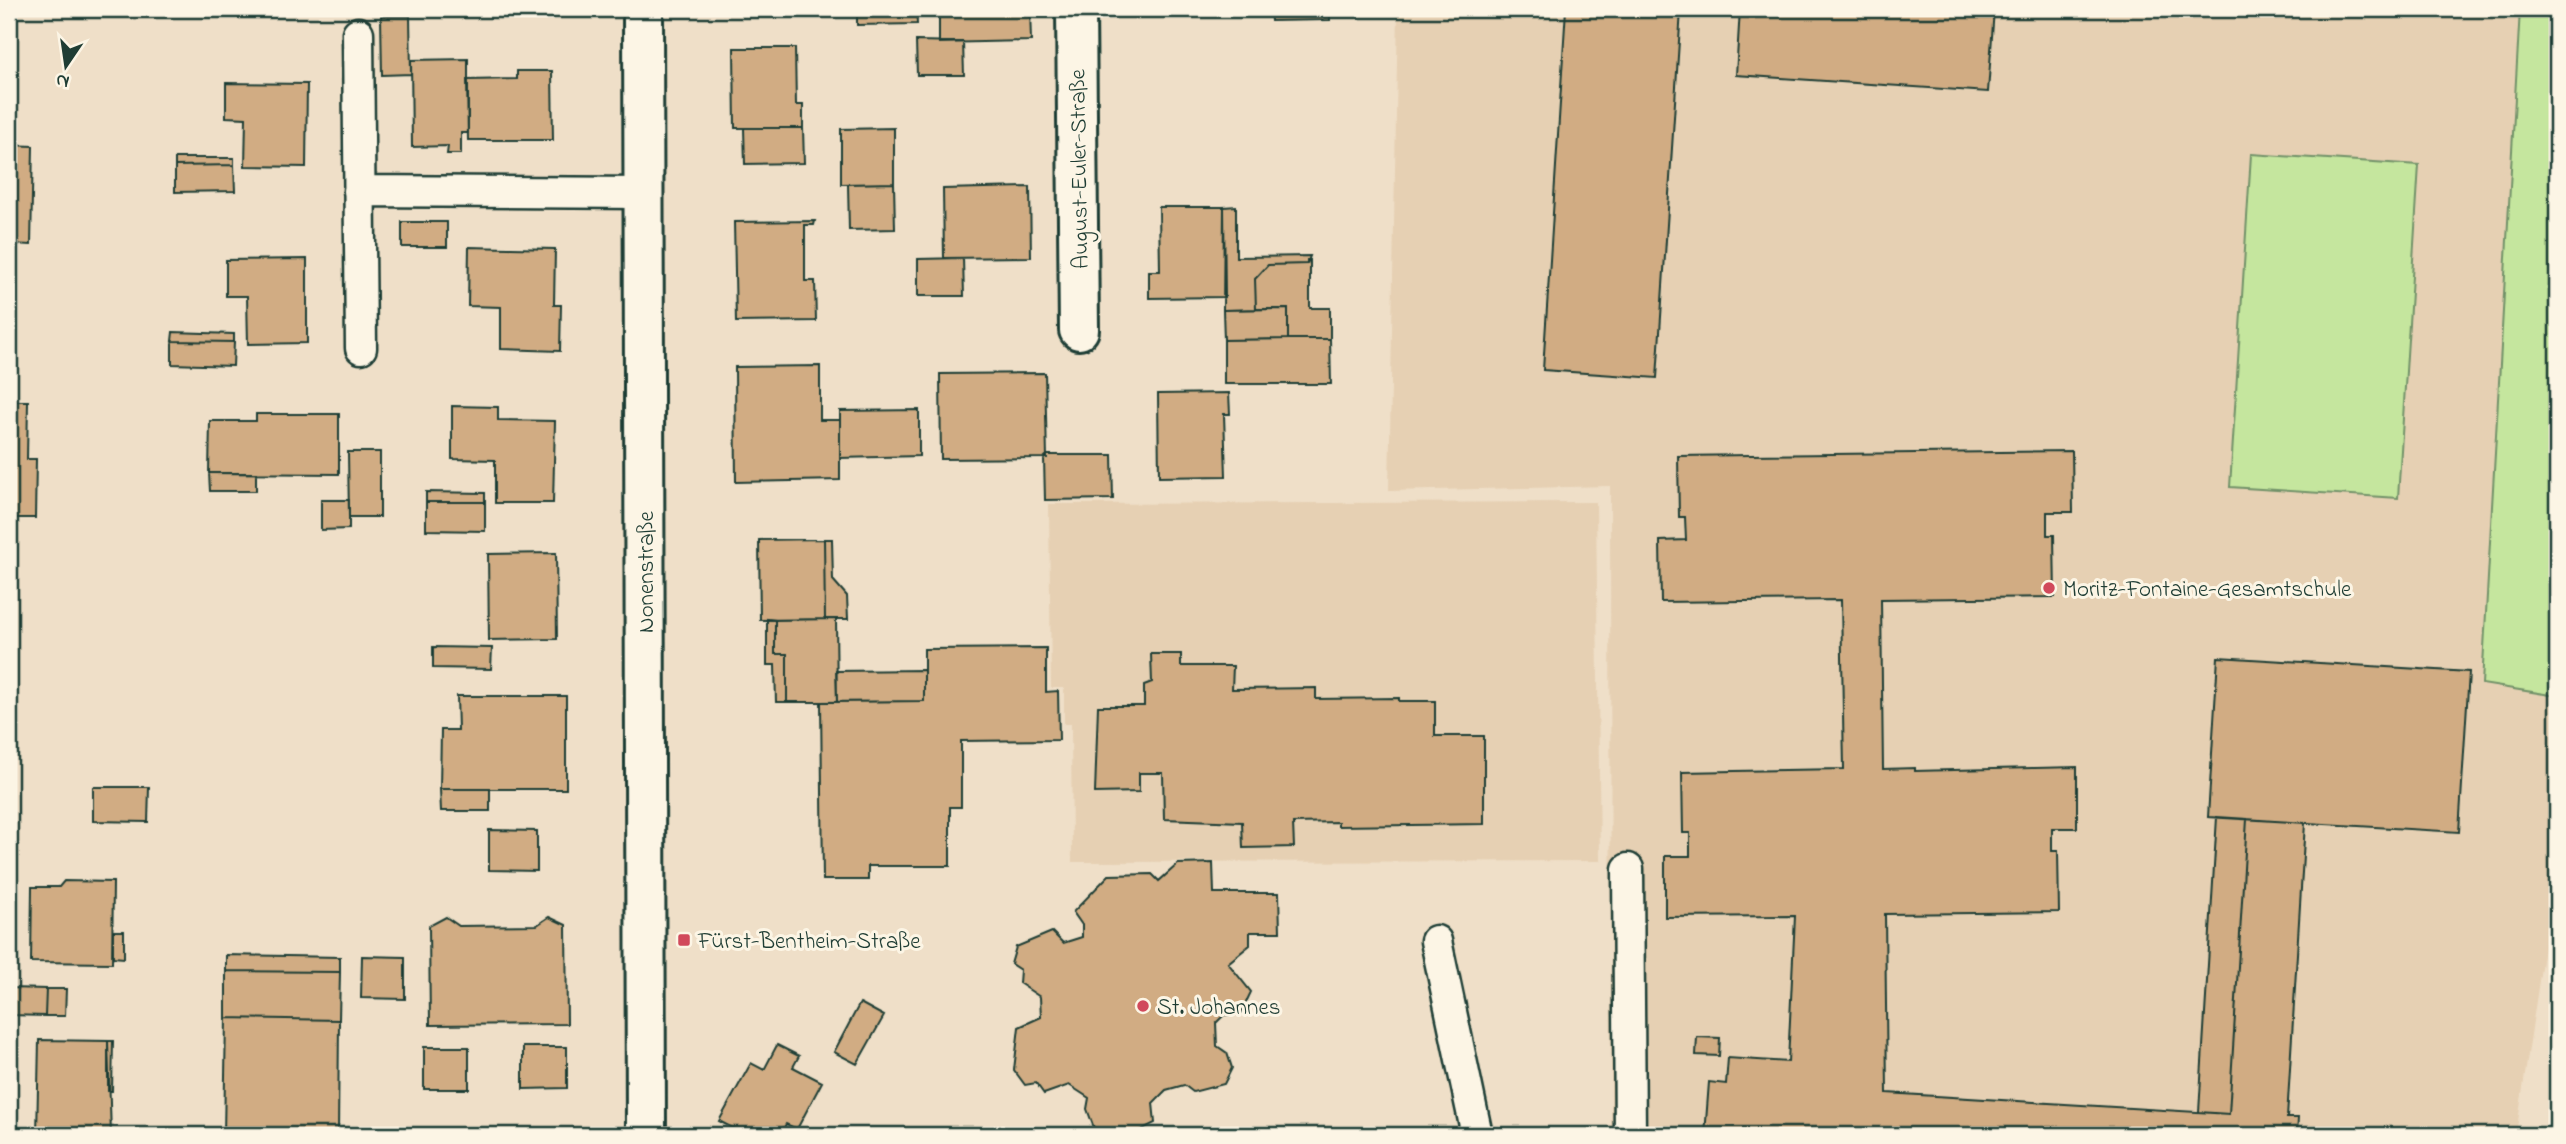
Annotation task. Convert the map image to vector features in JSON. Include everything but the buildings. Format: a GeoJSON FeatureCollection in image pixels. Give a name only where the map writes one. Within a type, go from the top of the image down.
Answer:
{"type":"FeatureCollection","features":[{"type":"Feature","properties":{"kind":"street","name":"Nonenstraße"},"geometry":{"type":"LineString","coordinates":[[643,9],[646,1135]]}},
{"type":"Feature","properties":{"kind":"street","name":"August-Euler-Straße"},"geometry":{"type":"LineString","coordinates":[[1076,9],[1079,330]]}},
{"type":"Feature","properties":{"kind":"lane"},"geometry":{"type":"LineString","coordinates":[[358,33],[361,348]]}},
{"type":"Feature","properties":{"kind":"lane"},"geometry":{"type":"LineString","coordinates":[[359,191],[644,193]]}},
{"type":"Feature","properties":{"kind":"lane"},"geometry":{"type":"LineString","coordinates":[[1628,869],[1630,1135]]}},
{"type":"Feature","properties":{"kind":"lane"},"geometry":{"type":"LineString","coordinates":[[1436,941],[1477,1135]]}},
{"type":"Feature","properties":{"kind":"shaded area","name":"Moritz-Fontaine-Gesamtschule"},"geometry":{"type":"Polygon","coordinates":[[[1398,9],[2520,9],[2482,684],[2557,696],[2557,860],[2516,1135],[1611,1135],[1610,486],[1389,491],[1398,9]]]}},
{"type":"Feature","properties":{"kind":"shaded area"},"geometry":{"type":"Polygon","coordinates":[[[1596,502],[1600,861],[1072,862],[1071,724],[1064,724],[1064,688],[1051,688],[1049,504],[1596,502]]]}},
{"type":"Feature","properties":{"kind":"green space"},"geometry":{"type":"Polygon","coordinates":[[[2520,9],[2557,9],[2557,696],[2482,684],[2520,9]]]}},
{"type":"Feature","properties":{"kind":"green space"},"geometry":{"type":"Polygon","coordinates":[[[2251,154],[2419,165],[2398,498],[2230,487],[2251,154]]]}},
{"type":"Feature","properties":{"kind":"place","name":"Moritz-Fontaine-Gesamtschule"},"geometry":{"type":"Point","coordinates":[2049,588]}},
{"type":"Feature","properties":{"kind":"place","name":"Fürst-Bentheim-Straße"},"geometry":{"type":"Point","coordinates":[684,940]}},
{"type":"Feature","properties":{"kind":"place","name":"St. Johannes"},"geometry":{"type":"Point","coordinates":[1143,1006]}}]}
